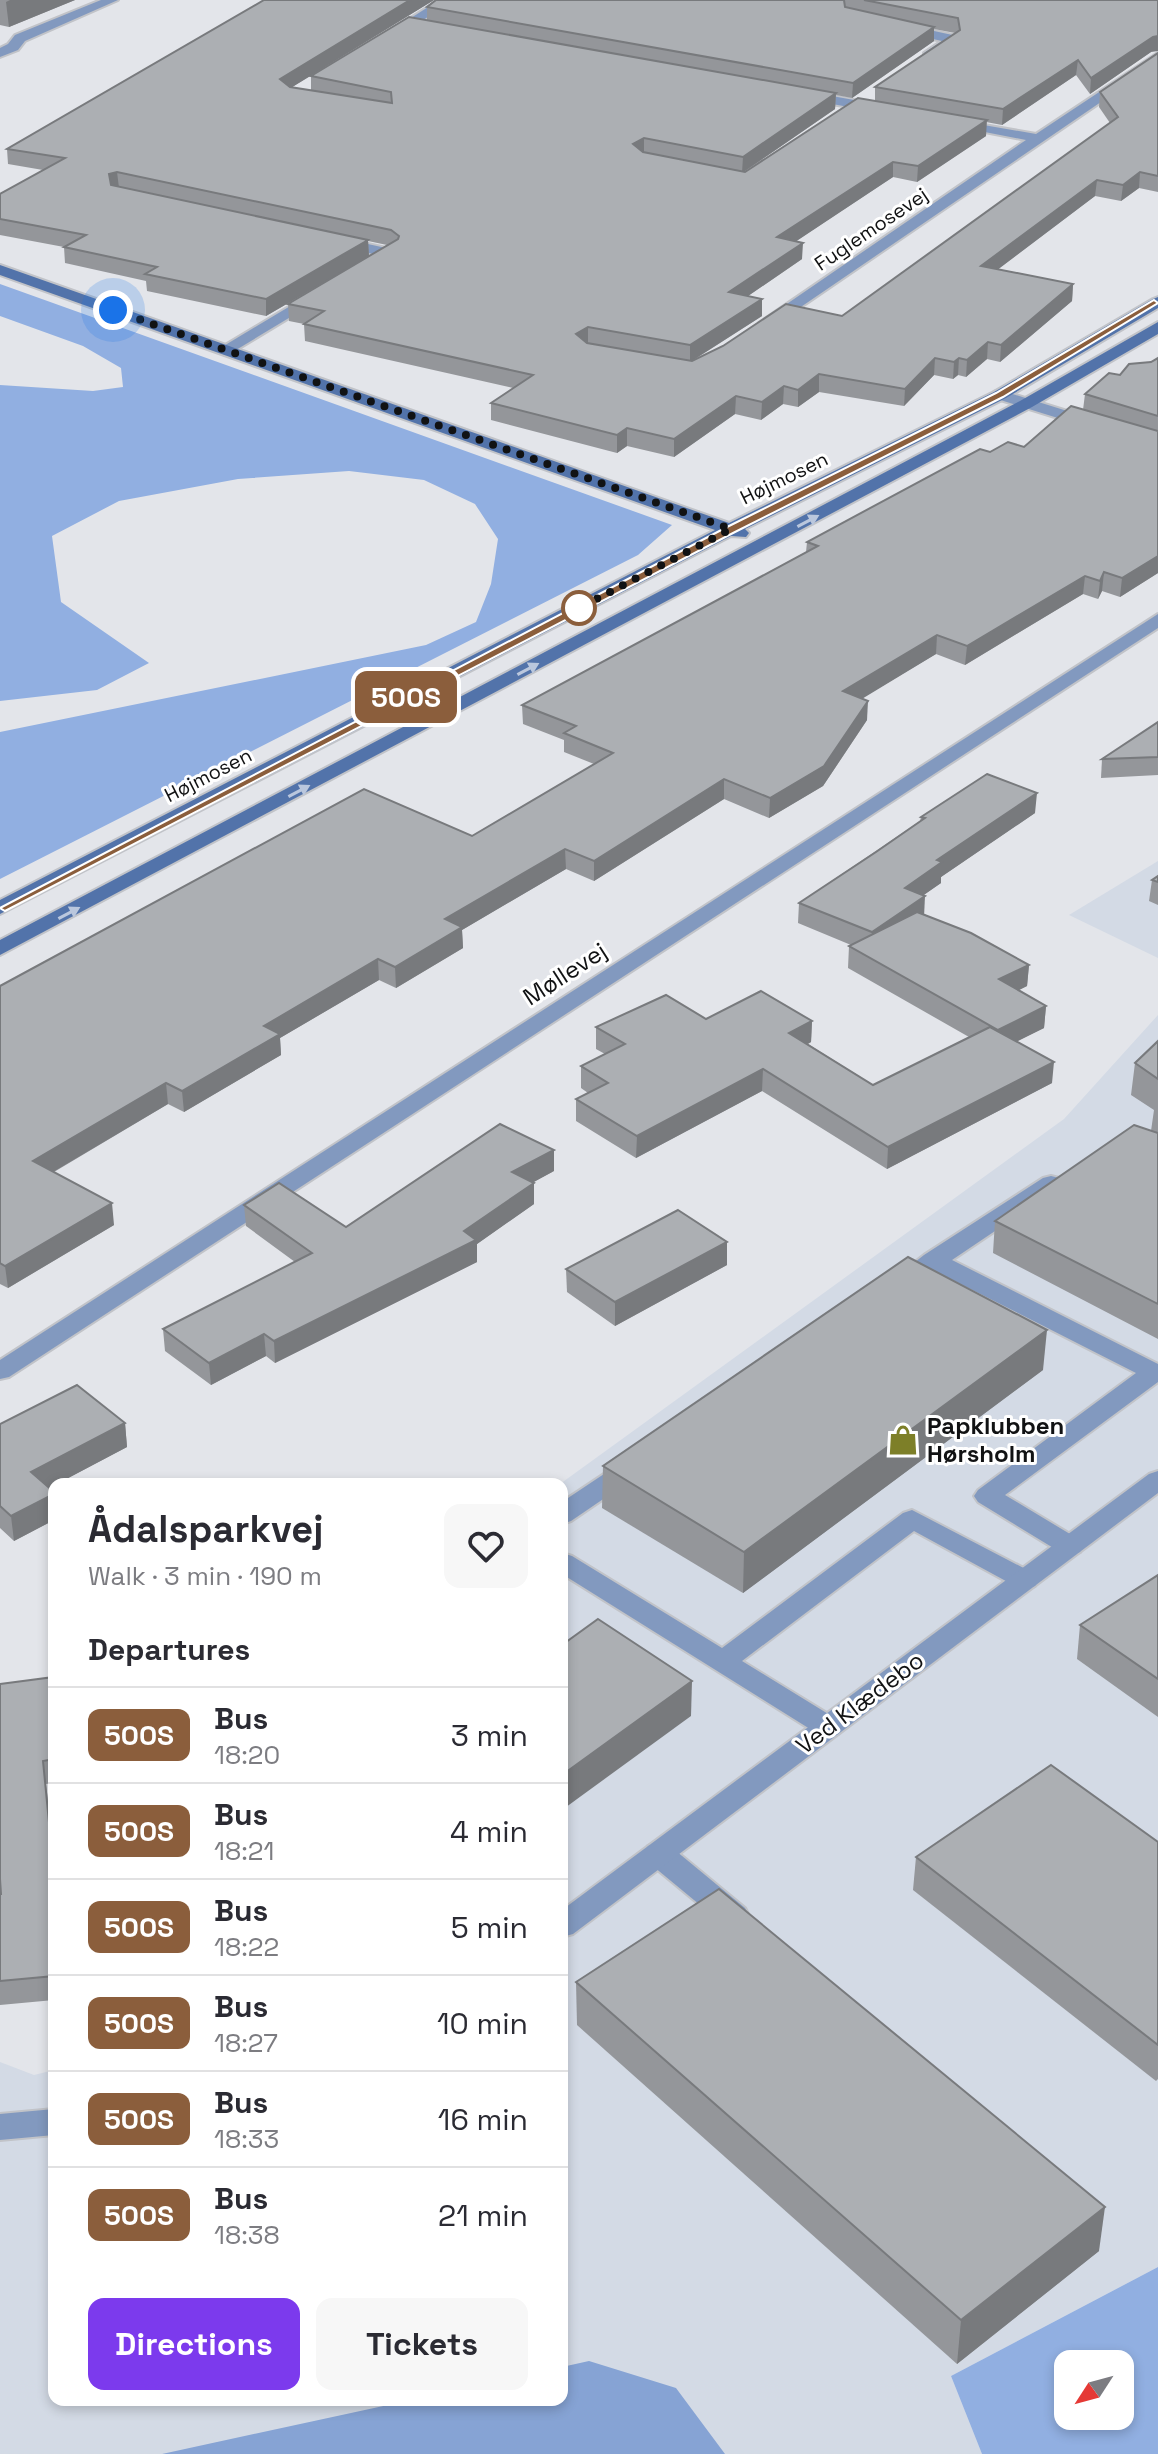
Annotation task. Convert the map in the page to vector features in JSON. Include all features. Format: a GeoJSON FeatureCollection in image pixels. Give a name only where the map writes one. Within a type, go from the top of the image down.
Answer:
{"type":"FeatureCollection","features":[{"type":"Feature","properties":{"kind":"street"},"geometry":{"type":"LineString","coordinates":[[0,53],[13,47],[20,38],[112,0]]}},
{"type":"Feature","properties":{"kind":"street"},"geometry":{"type":"LineString","coordinates":[[382,41],[448,0]]}},
{"type":"Feature","properties":{"kind":"street"},"geometry":{"type":"LineString","coordinates":[[408,25],[424,28]]}},
{"type":"Feature","properties":{"kind":"street"},"geometry":{"type":"LineString","coordinates":[[893,26],[952,39],[918,64]]}},
{"type":"Feature","properties":{"kind":"street","name":"Fuglemosevej"},"geometry":{"type":"LineString","coordinates":[[754,332],[1158,57]]}},
{"type":"Feature","properties":{"kind":"street"},"geometry":{"type":"LineString","coordinates":[[783,91],[866,100],[891,110]]}},
{"type":"Feature","properties":{"kind":"street"},"geometry":{"type":"LineString","coordinates":[[848,113],[866,100]]}},
{"type":"Feature","properties":{"kind":"street"},"geometry":{"type":"LineString","coordinates":[[936,119],[1041,139]]}},
{"type":"Feature","properties":{"kind":"street"},"geometry":{"type":"LineString","coordinates":[[314,237],[390,253],[363,268]]}},
{"type":"Feature","properties":{"kind":"street"},"geometry":{"type":"LineString","coordinates":[[0,270],[768,543]]}},
{"type":"Feature","properties":{"kind":"street"},"geometry":{"type":"LineString","coordinates":[[225,350],[337,284]]}},
{"type":"Feature","properties":{"kind":"street","name":"Højmosen"},"geometry":{"type":"LineString","coordinates":[[0,908],[731,529],[1000,395],[1158,302]]}},
{"type":"Feature","properties":{"kind":"street","name":"Højmosen"},"geometry":{"type":"LineString","coordinates":[[0,949],[768,543],[1026,404],[1158,327]]}},
{"type":"Feature","properties":{"kind":"street"},"geometry":{"type":"LineString","coordinates":[[1000,395],[1113,430]]}},
{"type":"Feature","properties":{"kind":"street","name":"Møllevej"},"geometry":{"type":"LineString","coordinates":[[0,1371],[1158,620]]}},
{"type":"Feature","properties":{"kind":"street"},"geometry":{"type":"LineString","coordinates":[[882,1295],[1077,1166]]}},
{"type":"Feature","properties":{"kind":"street"},"geometry":{"type":"LineString","coordinates":[[933,1260],[1156,1373],[987,1496],[1070,1546]]}},
{"type":"Feature","properties":{"kind":"street"},"geometry":{"type":"LineString","coordinates":[[568,1511],[652,1454]]}},
{"type":"Feature","properties":{"kind":"street","name":"Ved Klædebo"},"geometry":{"type":"LineString","coordinates":[[568,1922],[1158,1480]]}},
{"type":"Feature","properties":{"kind":"street"},"geometry":{"type":"LineString","coordinates":[[722,1662],[912,1519],[1025,1580]]}},
{"type":"Feature","properties":{"kind":"street"},"geometry":{"type":"LineString","coordinates":[[568,1566],[828,1727]]}},
{"type":"Feature","properties":{"kind":"street"},"geometry":{"type":"LineString","coordinates":[[659,1854],[757,1935]]}},
{"type":"Feature","properties":{"kind":"street"},"geometry":{"type":"LineString","coordinates":[[0,2127],[48,2123]]}},
{"type":"Feature","properties":{"kind":"shaded area"},"geometry":{"type":"Polygon","coordinates":[[[0,284],[672,525],[638,555],[0,879],[0,732],[426,645],[476,622],[491,584],[498,539],[475,504],[424,480],[349,471],[238,479],[119,501],[52,536],[61,602],[149,663],[97,690],[0,701],[0,385],[93,391],[123,387],[121,368],[83,346],[0,316],[0,284]]]}},
{"type":"Feature","properties":{"kind":"shaded area"},"geometry":{"type":"Polygon","coordinates":[[[1158,861],[1158,958],[1069,915],[1158,861]]]}},
{"type":"Feature","properties":{"kind":"shaded area"},"geometry":{"type":"Polygon","coordinates":[[[1158,1015],[1158,2267],[951,2376],[982,2454],[0,2454],[0,2062],[34,2075],[48,2072],[48,2406],[568,2406],[568,1478],[1064,1119],[1158,1015]]]}},
{"type":"Feature","properties":{"kind":"shaded area"},"geometry":{"type":"Polygon","coordinates":[[[1158,2267],[1158,2454],[982,2454],[951,2376],[1158,2267]]]}},
{"type":"Feature","properties":{"kind":"shaded area"},"geometry":{"type":"Polygon","coordinates":[[[589,2361],[676,2388],[725,2454],[162,2454],[383,2406],[568,2406],[568,2366],[589,2361]]]}},
{"type":"Feature","properties":{"kind":"building"},"geometry":{"type":"Polygon","coordinates":[[[264,0],[410,0],[280,79],[290,87],[392,103],[391,92],[311,76],[409,17],[836,93],[743,157],[644,138],[633,144],[643,152],[745,172],[858,98],[987,120],[918,166],[893,162],[777,237],[803,243],[729,292],[762,299],[690,345],[588,327],[576,334],[587,343],[692,361],[723,346],[786,304],[842,316],[1118,117],[1100,92],[1158,53],[1158,176],[1140,172],[1123,185],[1097,180],[981,266],[1073,284],[1001,345],[988,342],[967,360],[959,358],[954,362],[935,358],[905,389],[819,374],[798,390],[784,386],[762,402],[736,396],[674,439],[627,428],[617,435],[491,403],[533,375],[304,324],[324,311],[288,304],[398,239],[399,236],[391,230],[117,172],[109,174],[111,185],[368,240],[266,299],[145,274],[157,267],[64,247],[86,235],[0,219],[0,194],[65,158],[7,149],[264,0]]]}},
{"type":"Feature","properties":{"kind":"building"},"geometry":{"type":"Polygon","coordinates":[[[436,0],[844,0],[845,7],[934,27],[853,83],[427,7],[436,0]]]}},
{"type":"Feature","properties":{"kind":"building"},"geometry":{"type":"Polygon","coordinates":[[[864,0],[1158,0],[1158,36],[1091,78],[1078,60],[1003,109],[875,87],[960,30],[958,18],[864,0]]]}},
{"type":"Feature","properties":{"kind":"building"},"geometry":{"type":"Polygon","coordinates":[[[1158,358],[1158,416],[1085,394],[1109,373],[1120,375],[1129,364],[1151,362],[1158,358]]]}},
{"type":"Feature","properties":{"kind":"building"},"geometry":{"type":"Polygon","coordinates":[[[1071,406],[1158,431],[1158,556],[1122,578],[1104,572],[1100,581],[1085,576],[967,646],[937,635],[843,691],[868,701],[824,766],[770,798],[724,779],[594,861],[565,849],[445,919],[462,927],[395,967],[378,959],[264,1026],[280,1034],[182,1091],[166,1083],[33,1161],[112,1203],[5,1266],[0,1263],[0,986],[364,789],[472,836],[613,753],[564,733],[576,726],[522,705],[818,546],[807,542],[980,449],[990,452],[1008,442],[1024,447],[1071,406]]]}},
{"type":"Feature","properties":{"kind":"building"},"geometry":{"type":"Polygon","coordinates":[[[1158,722],[1158,757],[1102,759],[1158,722]]]}},
{"type":"Feature","properties":{"kind":"building"},"geometry":{"type":"Polygon","coordinates":[[[987,774],[1037,793],[937,860],[942,862],[905,888],[925,896],[872,932],[799,903],[925,818],[921,817],[987,774]]]}},
{"type":"Feature","properties":{"kind":"building"},"geometry":{"type":"Polygon","coordinates":[[[917,912],[971,933],[1029,965],[999,979],[1046,1006],[998,1030],[849,946],[917,912]]]}},
{"type":"Feature","properties":{"kind":"building"},"geometry":{"type":"Polygon","coordinates":[[[761,991],[812,1021],[789,1033],[873,1085],[990,1027],[1054,1062],[888,1147],[763,1069],[637,1136],[576,1099],[608,1083],[581,1066],[625,1044],[596,1027],[666,995],[706,1019],[761,991]]]}},
{"type":"Feature","properties":{"kind":"building"},"geometry":{"type":"Polygon","coordinates":[[[1158,1041],[1158,1079],[1135,1063],[1158,1041]]]}},
{"type":"Feature","properties":{"kind":"building"},"geometry":{"type":"Polygon","coordinates":[[[500,1124],[554,1150],[512,1172],[534,1183],[464,1231],[476,1240],[274,1341],[264,1334],[209,1363],[163,1329],[312,1253],[244,1205],[279,1183],[346,1227],[500,1124]]]}},
{"type":"Feature","properties":{"kind":"building"},"geometry":{"type":"Polygon","coordinates":[[[1134,1125],[1158,1133],[1158,1304],[995,1221],[1134,1125]]]}},
{"type":"Feature","properties":{"kind":"building"},"geometry":{"type":"Polygon","coordinates":[[[678,1210],[727,1242],[615,1302],[566,1269],[678,1210]]]}},
{"type":"Feature","properties":{"kind":"building"},"geometry":{"type":"Polygon","coordinates":[[[908,1257],[1047,1330],[744,1552],[603,1466],[908,1257]]]}},
{"type":"Feature","properties":{"kind":"building"},"geometry":{"type":"Polygon","coordinates":[[[77,1385],[125,1423],[31,1472],[48,1487],[48,1497],[11,1516],[0,1506],[0,1424],[77,1385]]]}},
{"type":"Feature","properties":{"kind":"building"},"geometry":{"type":"Polygon","coordinates":[[[1158,1575],[1158,1679],[1080,1625],[1158,1575]]]}},
{"type":"Feature","properties":{"kind":"building"},"geometry":{"type":"Polygon","coordinates":[[[598,1619],[692,1681],[568,1771],[568,1641],[598,1619]]]}},
{"type":"Feature","properties":{"kind":"building"},"geometry":{"type":"Polygon","coordinates":[[[48,1678],[48,1760],[43,1761],[48,1812],[48,1977],[0,1981],[1,1894],[0,1684],[48,1678]]]}},
{"type":"Feature","properties":{"kind":"building"},"geometry":{"type":"Polygon","coordinates":[[[1051,1765],[1158,1842],[1158,2045],[916,1857],[1051,1765]]]}},
{"type":"Feature","properties":{"kind":"building"},"geometry":{"type":"Polygon","coordinates":[[[719,1889],[1105,2207],[961,2320],[576,1982],[719,1889]]]}},
{"type":"Feature","properties":{"kind":"bus line","name":"500S"},"geometry":{"type":"LineString","coordinates":[[0,908],[731,529],[1000,395],[1158,303]]}},
{"type":"Feature","properties":{"kind":"place","name":"Papklubben Hørsholm"},"geometry":{"type":"Point","coordinates":[903,1440]}},
{"type":"Feature","properties":{"kind":"route"},"geometry":{"type":"LineString","coordinates":[[113,310],[731,529],[579,608]]}}]}
